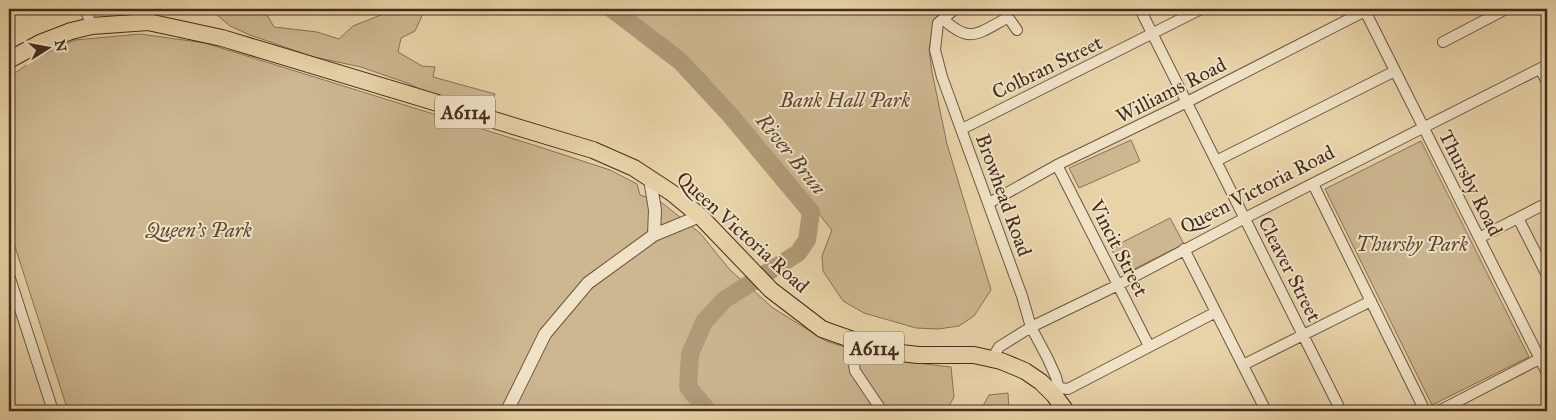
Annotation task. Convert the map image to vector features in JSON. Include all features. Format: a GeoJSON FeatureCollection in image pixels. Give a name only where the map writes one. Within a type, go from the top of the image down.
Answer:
{"type":"FeatureCollection","features":[{"type":"Feature","properties":{"kind":"highway","name":"Queen Victoria Road"},"geometry":{"type":"LineString","coordinates":[[9,60],[40,43],[71,31],[92,26],[148,22],[222,38],[593,150],[634,168],[672,193],[700,216],[771,290],[822,329],[884,351],[918,355],[974,355],[996,360]]}},
{"type":"Feature","properties":{"kind":"highway","name":"A6114"},"geometry":{"type":"LineString","coordinates":[[996,360],[1025,372],[1057,391],[1066,411]]}},
{"type":"Feature","properties":{"kind":"street"},"geometry":{"type":"LineString","coordinates":[[85,9],[92,26]]}},
{"type":"Feature","properties":{"kind":"street"},"geometry":{"type":"LineString","coordinates":[[955,9],[943,19],[956,31],[964,35],[980,32],[1006,18],[1010,20],[1017,30]]}},
{"type":"Feature","properties":{"kind":"street","name":"Cleaver Street"},"geometry":{"type":"LineString","coordinates":[[1140,9],[1342,411]]}},
{"type":"Feature","properties":{"kind":"street","name":"Colbran Street"},"geometry":{"type":"LineString","coordinates":[[962,129],[1202,9]]}},
{"type":"Feature","properties":{"kind":"street","name":"Thursby Road"},"geometry":{"type":"LineString","coordinates":[[1366,9],[1479,238],[1544,357],[1547,373]]}},
{"type":"Feature","properties":{"kind":"street","name":"Williams Road"},"geometry":{"type":"LineString","coordinates":[[989,202],[1366,9]]}},
{"type":"Feature","properties":{"kind":"street"},"geometry":{"type":"LineString","coordinates":[[1443,42],[1506,9]]}},
{"type":"Feature","properties":{"kind":"street","name":"Browhead Road"},"geometry":{"type":"LineString","coordinates":[[943,19],[938,23],[935,50],[942,77],[989,202],[1031,327],[1048,359],[1057,391]]}},
{"type":"Feature","properties":{"kind":"street"},"geometry":{"type":"LineString","coordinates":[[1544,67],[1547,82]]}},
{"type":"Feature","properties":{"kind":"street","name":"Queen Victoria Road"},"geometry":{"type":"LineString","coordinates":[[996,360],[999,347],[1031,327],[1118,285],[1184,249],[1544,67]]}},
{"type":"Feature","properties":{"kind":"street"},"geometry":{"type":"LineString","coordinates":[[1216,160],[1395,71]]}},
{"type":"Feature","properties":{"kind":"street","name":"Vincit Street"},"geometry":{"type":"LineString","coordinates":[[1057,166],[1150,346]]}},
{"type":"Feature","properties":{"kind":"street"},"geometry":{"type":"LineString","coordinates":[[650,179],[655,210],[654,236]]}},
{"type":"Feature","properties":{"kind":"street"},"geometry":{"type":"LineString","coordinates":[[1313,184],[1425,411]]}},
{"type":"Feature","properties":{"kind":"street"},"geometry":{"type":"LineString","coordinates":[[1479,238],[1547,203]]}},
{"type":"Feature","properties":{"kind":"street"},"geometry":{"type":"LineString","coordinates":[[507,411],[544,334],[588,283],[654,236],[700,216]]}},
{"type":"Feature","properties":{"kind":"street"},"geometry":{"type":"LineString","coordinates":[[1518,218],[1547,275]]}},
{"type":"Feature","properties":{"kind":"street"},"geometry":{"type":"LineString","coordinates":[[1184,249],[1266,411]]}},
{"type":"Feature","properties":{"kind":"street"},"geometry":{"type":"LineString","coordinates":[[9,274],[54,411]]}},
{"type":"Feature","properties":{"kind":"street"},"geometry":{"type":"LineString","coordinates":[[1243,365],[1371,302]]}},
{"type":"Feature","properties":{"kind":"street"},"geometry":{"type":"LineString","coordinates":[[1057,391],[1068,389],[1216,312]]}},
{"type":"Feature","properties":{"kind":"street"},"geometry":{"type":"LineString","coordinates":[[850,340],[854,371],[882,411]]}},
{"type":"Feature","properties":{"kind":"street"},"geometry":{"type":"LineString","coordinates":[[1439,411],[1544,357]]}},
{"type":"Feature","properties":{"kind":"green space"},"geometry":{"type":"Polygon","coordinates":[[[218,9],[266,9],[267,15],[274,27],[317,32],[339,39],[353,26],[396,9],[425,9],[415,31],[401,38],[398,52],[422,66],[435,67],[433,77],[495,94],[489,111],[437,97],[407,83],[361,67],[314,57],[250,35],[230,26],[217,15],[218,9]]]}},
{"type":"Feature","properties":{"kind":"green space","name":"Bank Hall Park"},"geometry":{"type":"Polygon","coordinates":[[[621,9],[945,9],[935,19],[929,49],[947,144],[991,290],[974,316],[959,326],[938,329],[916,328],[864,313],[843,301],[823,271],[822,256],[832,230],[705,75],[621,9]]]}},
{"type":"Feature","properties":{"kind":"green space","name":"Queen's Park"},"geometry":{"type":"Polygon","coordinates":[[[140,34],[205,43],[610,170],[637,184],[640,195],[661,202],[700,233],[730,270],[773,308],[826,341],[882,359],[951,367],[954,397],[946,411],[68,411],[9,228],[9,77],[38,57],[75,40],[140,34]]]}},
{"type":"Feature","properties":{"kind":"green space"},"geometry":{"type":"Polygon","coordinates":[[[1131,140],[1140,161],[1079,188],[1069,168],[1131,140]]]}},
{"type":"Feature","properties":{"kind":"green space","name":"Thursby Park"},"geometry":{"type":"Polygon","coordinates":[[[1421,141],[1529,357],[1432,405],[1325,189],[1421,141]]]}},
{"type":"Feature","properties":{"kind":"green space"},"geometry":{"type":"Polygon","coordinates":[[[1170,218],[1184,244],[1124,274],[1111,248],[1170,218]]]}},
{"type":"Feature","properties":{"kind":"green space"},"geometry":{"type":"Polygon","coordinates":[[[1008,393],[1009,411],[980,411],[989,395],[1008,393]]]}},
{"type":"Feature","properties":{"kind":"waterway","name":"River Brun"},"geometry":{"type":"LineString","coordinates":[[612,9],[680,61],[731,116],[811,212],[807,240],[798,253],[724,300],[704,322],[690,354],[688,387],[708,411]]}}]}
